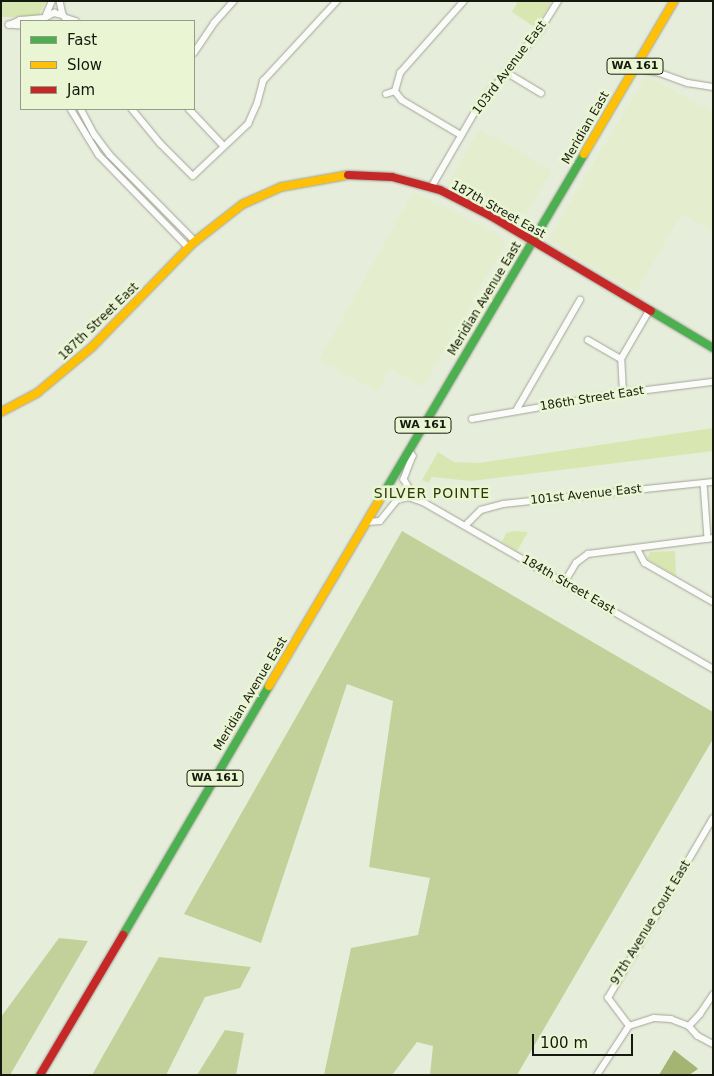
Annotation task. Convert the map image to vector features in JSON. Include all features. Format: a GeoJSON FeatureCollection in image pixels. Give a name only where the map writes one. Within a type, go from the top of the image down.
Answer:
{"type":"FeatureCollection","features":[{"type":"Feature","properties":{"kind":"main road","name":"Meridian East"},"geometry":{"type":"LineString","coordinates":[[533,241],[674,1]]}},
{"type":"Feature","properties":{"kind":"main road","name":"187th Street East"},"geometry":{"type":"LineString","coordinates":[[1,412],[37,393],[92,347],[195,241],[244,204],[296,183],[346,175],[392,177],[432,186],[475,207],[713,348]]}},
{"type":"Feature","properties":{"kind":"main road","name":"Meridian Avenue East"},"geometry":{"type":"LineString","coordinates":[[40,1075],[533,241]]}},
{"type":"Feature","properties":{"kind":"street"},"geometry":{"type":"LineString","coordinates":[[44,18],[52,1]]}},
{"type":"Feature","properties":{"kind":"street"},"geometry":{"type":"LineString","coordinates":[[60,1],[66,18]]}},
{"type":"Feature","properties":{"kind":"street"},"geometry":{"type":"LineString","coordinates":[[195,52],[214,23],[234,1]]}},
{"type":"Feature","properties":{"kind":"street"},"geometry":{"type":"LineString","coordinates":[[133,110],[161,144],[193,176],[248,124],[257,104],[263,81],[337,1]]}},
{"type":"Feature","properties":{"kind":"street"},"geometry":{"type":"LineString","coordinates":[[395,91],[400,73],[464,1]]}},
{"type":"Feature","properties":{"kind":"street","name":"103rd Avenue East"},"geometry":{"type":"LineString","coordinates":[[432,186],[460,135],[490,90],[540,30],[558,1]]}},
{"type":"Feature","properties":{"kind":"street"},"geometry":{"type":"LineString","coordinates":[[9,25],[20,20],[44,18],[54,13],[66,18]]}},
{"type":"Feature","properties":{"kind":"street"},"geometry":{"type":"LineString","coordinates":[[1,25],[20,26]]}},
{"type":"Feature","properties":{"kind":"street"},"geometry":{"type":"LineString","coordinates":[[633,68],[660,73],[688,83],[713,87]]}},
{"type":"Feature","properties":{"kind":"street"},"geometry":{"type":"LineString","coordinates":[[506,72],[542,93]]}},
{"type":"Feature","properties":{"kind":"street"},"geometry":{"type":"LineString","coordinates":[[386,94],[395,91]]}},
{"type":"Feature","properties":{"kind":"street"},"geometry":{"type":"LineString","coordinates":[[395,91],[402,100],[460,135]]}},
{"type":"Feature","properties":{"kind":"street"},"geometry":{"type":"LineString","coordinates":[[72,110],[99,156],[188,248]]}},
{"type":"Feature","properties":{"kind":"street"},"geometry":{"type":"LineString","coordinates":[[81,110],[110,155],[195,241]]}},
{"type":"Feature","properties":{"kind":"street"},"geometry":{"type":"LineString","coordinates":[[190,110],[224,146]]}},
{"type":"Feature","properties":{"kind":"street"},"geometry":{"type":"LineString","coordinates":[[516,412],[580,300]]}},
{"type":"Feature","properties":{"kind":"street"},"geometry":{"type":"LineString","coordinates":[[623,393],[621,359],[649,311]]}},
{"type":"Feature","properties":{"kind":"street"},"geometry":{"type":"LineString","coordinates":[[588,340],[621,359]]}},
{"type":"Feature","properties":{"kind":"street","name":"186th Street East"},"geometry":{"type":"LineString","coordinates":[[472,419],[623,393],[713,382]]}},
{"type":"Feature","properties":{"kind":"street","name":"184th Street East"},"geometry":{"type":"LineString","coordinates":[[409,450],[413,456],[404,479],[411,491],[423,502]]}},
{"type":"Feature","properties":{"kind":"street","name":"101st Avenue East"},"geometry":{"type":"LineString","coordinates":[[466,525],[481,510],[503,504],[713,482]]}},
{"type":"Feature","properties":{"kind":"street"},"geometry":{"type":"LineString","coordinates":[[564,583],[576,563],[588,554],[711,538],[704,484]]}},
{"type":"Feature","properties":{"kind":"street","name":"184th Street East"},"geometry":{"type":"LineString","coordinates":[[367,522],[380,521],[397,500],[408,497],[423,502],[466,525],[713,669]]}},
{"type":"Feature","properties":{"kind":"street"},"geometry":{"type":"LineString","coordinates":[[636,548],[645,563],[713,602]]}},
{"type":"Feature","properties":{"kind":"street","name":"97th Avenue Court East"},"geometry":{"type":"LineString","coordinates":[[629,1026],[608,998],[713,818]]}},
{"type":"Feature","properties":{"kind":"street"},"geometry":{"type":"LineString","coordinates":[[689,1026],[700,1014],[713,994]]}},
{"type":"Feature","properties":{"kind":"street"},"geometry":{"type":"LineString","coordinates":[[597,1075],[629,1026],[654,1018],[672,1019],[689,1026],[698,1036],[713,1044]]}},
{"type":"Feature","properties":{"kind":"shaded area"},"geometry":{"type":"Polygon","coordinates":[[[1,1],[46,1],[39,15],[31,17],[1,17],[1,1]]]}},
{"type":"Feature","properties":{"kind":"shaded area"},"geometry":{"type":"Polygon","coordinates":[[[518,1],[552,1],[536,28],[512,12],[518,1]]]}},
{"type":"Feature","properties":{"kind":"shaded area"},"geometry":{"type":"Polygon","coordinates":[[[646,75],[713,112],[713,232],[682,214],[636,292],[548,240],[646,75]]]}},
{"type":"Feature","properties":{"kind":"shaded area"},"geometry":{"type":"Polygon","coordinates":[[[479,129],[552,170],[528,212],[512,215],[472,191],[455,183],[448,184],[479,129]]]}},
{"type":"Feature","properties":{"kind":"shaded area"},"geometry":{"type":"Polygon","coordinates":[[[413,192],[466,217],[503,238],[505,244],[423,387],[390,369],[377,392],[319,360],[413,192]]]}},
{"type":"Feature","properties":{"kind":"shaded area"},"geometry":{"type":"Polygon","coordinates":[[[713,428],[713,451],[471,481],[432,477],[428,483],[422,480],[438,452],[454,462],[479,463],[713,428]]]}},
{"type":"Feature","properties":{"kind":"shaded area"},"geometry":{"type":"Polygon","coordinates":[[[402,531],[713,712],[713,739],[517,1075],[430,1075],[433,1046],[417,1042],[392,1075],[324,1075],[351,948],[418,935],[430,878],[369,867],[393,701],[347,684],[261,943],[184,914],[402,531]]]}},
{"type":"Feature","properties":{"kind":"shaded area"},"geometry":{"type":"Polygon","coordinates":[[[514,531],[528,532],[517,551],[502,542],[506,533],[514,531]]]}},
{"type":"Feature","properties":{"kind":"shaded area"},"geometry":{"type":"Polygon","coordinates":[[[675,551],[676,576],[647,559],[650,552],[675,551]]]}},
{"type":"Feature","properties":{"kind":"shaded area"},"geometry":{"type":"Polygon","coordinates":[[[59,938],[88,941],[10,1075],[1,1075],[1,1017],[59,938]]]}},
{"type":"Feature","properties":{"kind":"shaded area"},"geometry":{"type":"Polygon","coordinates":[[[159,957],[251,967],[240,988],[205,997],[166,1075],[92,1075],[159,957]]]}},
{"type":"Feature","properties":{"kind":"shaded area"},"geometry":{"type":"Polygon","coordinates":[[[225,1030],[244,1033],[236,1075],[197,1075],[225,1030]]]}},
{"type":"Feature","properties":{"kind":"shaded area"},"geometry":{"type":"Polygon","coordinates":[[[674,1050],[698,1069],[689,1075],[659,1075],[674,1050]]]}},
{"type":"Feature","properties":{"kind":"traffic: fast"},"geometry":{"type":"LineString","coordinates":[[385,491],[584,154]]}},
{"type":"Feature","properties":{"kind":"traffic: fast"},"geometry":{"type":"LineString","coordinates":[[651,311],[713,348]]}},
{"type":"Feature","properties":{"kind":"traffic: fast"},"geometry":{"type":"LineString","coordinates":[[123,935],[269,686]]}},
{"type":"Feature","properties":{"kind":"traffic: slow"},"geometry":{"type":"LineString","coordinates":[[584,154],[674,1]]}},
{"type":"Feature","properties":{"kind":"traffic: slow"},"geometry":{"type":"LineString","coordinates":[[1,412],[37,393],[92,347],[193,243],[243,204],[281,187],[348,175]]}},
{"type":"Feature","properties":{"kind":"traffic: slow"},"geometry":{"type":"LineString","coordinates":[[269,686],[385,491]]}},
{"type":"Feature","properties":{"kind":"traffic: jam"},"geometry":{"type":"LineString","coordinates":[[348,175],[392,177],[440,190],[491,216],[651,311]]}},
{"type":"Feature","properties":{"kind":"traffic: jam"},"geometry":{"type":"LineString","coordinates":[[40,1075],[123,935]]}},
{"type":"Feature","properties":{"kind":"district","name":"SILVER POINTE"},"geometry":{"type":"Point","coordinates":[432,493]}}]}
